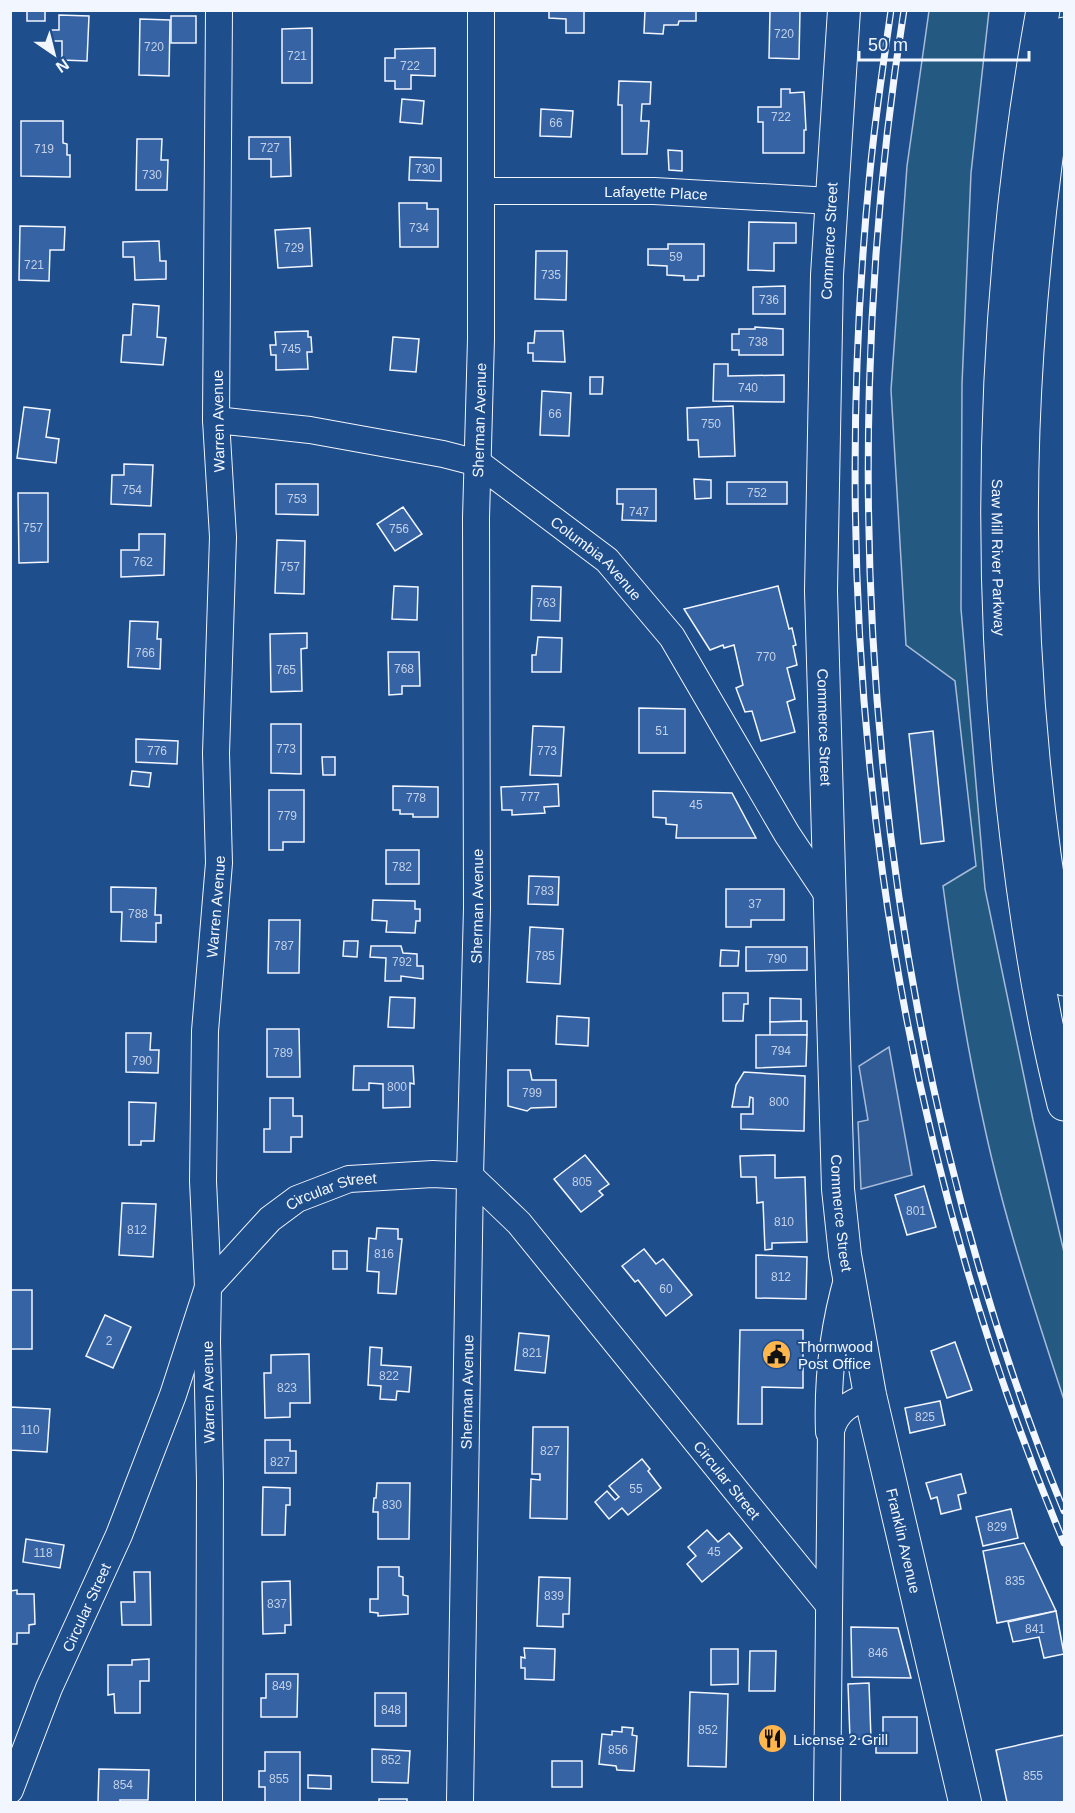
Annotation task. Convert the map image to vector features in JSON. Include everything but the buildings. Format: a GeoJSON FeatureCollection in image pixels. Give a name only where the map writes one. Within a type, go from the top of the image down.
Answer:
{"type":"FeatureCollection","features":[{"type":"Feature","properties":{"kind":"highway","name":"Saw Mill River Parkway"},"geometry":{"type":"LineString","coordinates":[[1043,10],[1017,183],[1005,307],[998,431],[997,555],[1002,679],[1018,843],[1036,967],[1065,1104]]}},
{"type":"Feature","properties":{"kind":"highway","name":"Saw Mill River Parkway"},"geometry":{"type":"LineString","coordinates":[[1065,34],[1044,169],[1030,311],[1025,393],[1022,518],[1032,733],[1050,887],[1065,979]]}},
{"type":"Feature","properties":{"kind":"main road","name":"Commerce Street"},"geometry":{"type":"LineString","coordinates":[[844,10],[824,351],[821,591],[838,1189],[848,1276]]}},
{"type":"Feature","properties":{"kind":"main road","name":"Franklin Avenue"},"geometry":{"type":"LineString","coordinates":[[848,1276],[870,1395],[965,1803]]}},
{"type":"Feature","properties":{"kind":"street","name":"Warren Avenue"},"geometry":{"type":"LineString","coordinates":[[209,1803],[210,1482],[208,1287],[203,1181],[205,1031],[219,863],[216,753],[223,537],[216,420],[219,10]]}},
{"type":"Feature","properties":{"kind":"street","name":"Sherman Avenue"},"geometry":{"type":"LineString","coordinates":[[460,1803],[470,1176],[477,908],[476,518],[482,191],[481,10]]}},
{"type":"Feature","properties":{"kind":"street","name":"Lafayette Place"},"geometry":{"type":"LineString","coordinates":[[482,191],[654,191],[831,201]]}},
{"type":"Feature","properties":{"kind":"street","name":"Columbia Avenue"},"geometry":{"type":"LineString","coordinates":[[216,420],[310,429],[443,454],[478,463],[607,560],[672,637],[787,834],[831,900]]}},
{"type":"Feature","properties":{"kind":"street","name":"Circular Street"},"geometry":{"type":"LineString","coordinates":[[10,1790],[49,1688],[123,1524],[173,1395],[208,1287],[270,1219],[297,1199],[349,1179],[433,1174],[470,1176],[519,1223],[829,1605]]}},
{"type":"Feature","properties":{"kind":"street","name":"Commerce Street"},"geometry":{"type":"LineString","coordinates":[[827,1803],[830,1442],[828,1395],[830,1357],[837,1316],[848,1276]]}},
{"type":"Feature","properties":{"kind":"street","name":"Commerce Street"},"geometry":{"type":"LineString","coordinates":[[830,1442],[833,1422],[837,1415],[848,1406],[870,1395]]}},
{"type":"Feature","properties":{"kind":"shaded area"},"geometry":{"type":"Polygon","coordinates":[[[929,11],[989,11],[971,173],[962,384],[961,609],[985,889],[1033,1120],[1064,1252],[1064,1400],[1002,1198],[985,1129],[961,1008],[943,886],[976,866],[955,681],[906,645],[891,390],[907,166],[929,11]]]}},
{"type":"Feature","properties":{"kind":"shaded area"},"geometry":{"type":"Polygon","coordinates":[[[889,1047],[912,1175],[861,1189],[858,1122],[868,1120],[859,1066],[889,1047]]]}},
{"type":"Feature","properties":{"kind":"railway"},"geometry":{"type":"LineString","coordinates":[[891,10],[869,182],[857,355],[856,529],[864,702],[883,875],[912,1046],[952,1215],[1002,1381],[1064,1543]]}},
{"type":"Feature","properties":{"kind":"railway"},"geometry":{"type":"LineString","coordinates":[[904,10],[881,197],[869,387],[870,579],[884,772],[909,963],[948,1150],[999,1334],[1064,1511]]}},
{"type":"Feature","properties":{"kind":"place","name":"Thornwood Post Office"},"geometry":{"type":"Point","coordinates":[777,1355]}},
{"type":"Feature","properties":{"kind":"place","name":"License 2 Grill"},"geometry":{"type":"Point","coordinates":[772,1739]}}]}
